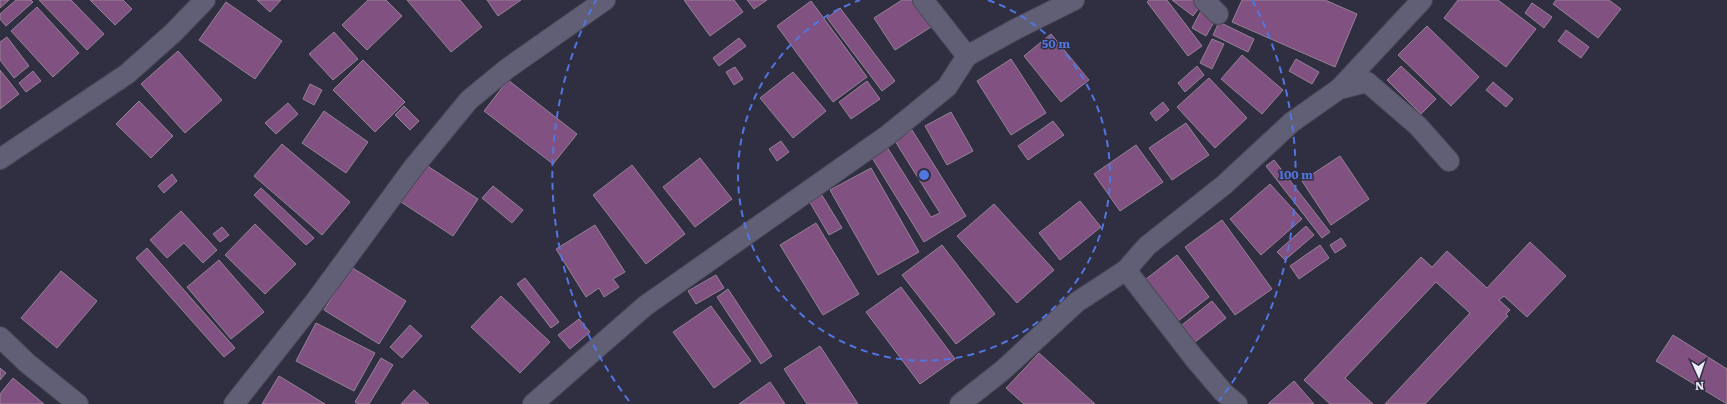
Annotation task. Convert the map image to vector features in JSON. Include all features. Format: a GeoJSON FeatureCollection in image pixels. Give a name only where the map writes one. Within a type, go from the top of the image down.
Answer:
{"type":"FeatureCollection","features":[{"type":"Feature","properties":{"kind":"street"},"geometry":{"type":"LineString","coordinates":[[0,159],[127,74],[173,33],[205,0]]}},
{"type":"Feature","properties":{"kind":"street"},"geometry":{"type":"LineString","coordinates":[[234,404],[317,299],[413,168],[469,100],[508,68],[605,0]]}},
{"type":"Feature","properties":{"kind":"street"},"geometry":{"type":"LineString","coordinates":[[923,0],[967,56]]}},
{"type":"Feature","properties":{"kind":"street"},"geometry":{"type":"LineString","coordinates":[[533,404],[645,306],[894,130],[947,87],[967,56],[1016,29],[1074,0]]}},
{"type":"Feature","properties":{"kind":"street"},"geometry":{"type":"LineString","coordinates":[[960,404],[1004,370],[1077,302],[1126,270],[1147,246],[1224,185],[1292,122],[1339,90],[1422,0]]}},
{"type":"Feature","properties":{"kind":"street"},"geometry":{"type":"LineString","coordinates":[[1339,90],[1367,82],[1418,126],[1449,161]]}},
{"type":"Feature","properties":{"kind":"street"},"geometry":{"type":"LineString","coordinates":[[1126,270],[1194,358],[1223,392],[1237,404]]}},
{"type":"Feature","properties":{"kind":"street"},"geometry":{"type":"LineString","coordinates":[[0,337],[27,363],[78,404]]}},
{"type":"Feature","properties":{"kind":"building"},"geometry":{"type":"Polygon","coordinates":[[[0,0],[9,0],[0,8],[0,0]]]}},
{"type":"Feature","properties":{"kind":"building"},"geometry":{"type":"Polygon","coordinates":[[[16,0],[31,0],[33,2],[6,26],[0,19],[0,14],[16,0]]]}},
{"type":"Feature","properties":{"kind":"building"},"geometry":{"type":"Polygon","coordinates":[[[39,0],[71,0],[104,34],[87,50],[39,0]]]}},
{"type":"Feature","properties":{"kind":"building"},"geometry":{"type":"Polygon","coordinates":[[[90,0],[123,0],[132,9],[115,25],[90,0]]]}},
{"type":"Feature","properties":{"kind":"building"},"geometry":{"type":"Polygon","coordinates":[[[257,0],[281,0],[270,12],[257,0]]]}},
{"type":"Feature","properties":{"kind":"building"},"geometry":{"type":"Polygon","coordinates":[[[368,0],[386,0],[402,16],[367,50],[342,25],[368,0]]]}},
{"type":"Feature","properties":{"kind":"building"},"geometry":{"type":"Polygon","coordinates":[[[407,0],[460,0],[482,27],[451,52],[407,0]]]}},
{"type":"Feature","properties":{"kind":"building"},"geometry":{"type":"Polygon","coordinates":[[[487,0],[521,0],[498,16],[487,0]]]}},
{"type":"Feature","properties":{"kind":"building"},"geometry":{"type":"Polygon","coordinates":[[[684,0],[734,0],[743,12],[710,36],[684,0]]]}},
{"type":"Feature","properties":{"kind":"building"},"geometry":{"type":"Polygon","coordinates":[[[747,0],[767,0],[754,9],[747,0]]]}},
{"type":"Feature","properties":{"kind":"building"},"geometry":{"type":"Polygon","coordinates":[[[902,0],[913,0],[931,27],[895,50],[874,18],[902,0]]]}},
{"type":"Feature","properties":{"kind":"building"},"geometry":{"type":"Polygon","coordinates":[[[1149,0],[1167,0],[1202,46],[1188,56],[1147,2],[1149,0]]]}},
{"type":"Feature","properties":{"kind":"building"},"geometry":{"type":"Polygon","coordinates":[[[1172,0],[1194,0],[1201,5],[1193,16],[1172,0]]]}},
{"type":"Feature","properties":{"kind":"building"},"geometry":{"type":"Polygon","coordinates":[[[1242,0],[1325,0],[1357,14],[1335,67],[1232,22],[1242,0]]]}},
{"type":"Feature","properties":{"kind":"building"},"geometry":{"type":"Polygon","coordinates":[[[1458,0],[1498,0],[1536,29],[1506,67],[1444,18],[1458,0]]]}},
{"type":"Feature","properties":{"kind":"building"},"geometry":{"type":"Polygon","coordinates":[[[1556,0],[1609,0],[1621,9],[1598,38],[1553,4],[1556,0]]]}},
{"type":"Feature","properties":{"kind":"building"},"geometry":{"type":"Polygon","coordinates":[[[811,1],[867,77],[833,102],[777,26],[811,1]]]}},
{"type":"Feature","properties":{"kind":"building"},"geometry":{"type":"Polygon","coordinates":[[[226,2],[282,41],[255,79],[199,40],[226,2]]]}},
{"type":"Feature","properties":{"kind":"building"},"geometry":{"type":"Polygon","coordinates":[[[1532,3],[1552,17],[1544,28],[1525,13],[1532,3]]]}},
{"type":"Feature","properties":{"kind":"building"},"geometry":{"type":"Polygon","coordinates":[[[37,7],[79,53],[53,77],[11,31],[37,7]]]}},
{"type":"Feature","properties":{"kind":"building"},"geometry":{"type":"Polygon","coordinates":[[[1203,7],[1218,15],[1206,36],[1192,28],[1203,7]]]}},
{"type":"Feature","properties":{"kind":"building"},"geometry":{"type":"Polygon","coordinates":[[[840,8],[895,81],[882,91],[827,18],[840,8]]]}},
{"type":"Feature","properties":{"kind":"building"},"geometry":{"type":"Polygon","coordinates":[[[1219,22],[1254,39],[1248,52],[1213,35],[1219,22]]]}},
{"type":"Feature","properties":{"kind":"building"},"geometry":{"type":"Polygon","coordinates":[[[1427,26],[1479,77],[1451,106],[1398,55],[1427,26]]]}},
{"type":"Feature","properties":{"kind":"building"},"geometry":{"type":"Polygon","coordinates":[[[1566,30],[1589,47],[1581,58],[1558,41],[1566,30]]]}},
{"type":"Feature","properties":{"kind":"building"},"geometry":{"type":"Polygon","coordinates":[[[334,32],[358,59],[333,80],[309,54],[334,32]]]}},
{"type":"Feature","properties":{"kind":"building"},"geometry":{"type":"Polygon","coordinates":[[[1051,34],[1089,80],[1061,102],[1024,56],[1051,34]]]}},
{"type":"Feature","properties":{"kind":"building"},"geometry":{"type":"Polygon","coordinates":[[[7,37],[29,66],[14,78],[0,60],[0,42],[7,37]]]}},
{"type":"Feature","properties":{"kind":"building"},"geometry":{"type":"Polygon","coordinates":[[[739,38],[746,46],[719,66],[713,58],[739,38]]]}},
{"type":"Feature","properties":{"kind":"building"},"geometry":{"type":"Polygon","coordinates":[[[1212,39],[1224,44],[1212,69],[1200,63],[1212,39]]]}},
{"type":"Feature","properties":{"kind":"building"},"geometry":{"type":"Polygon","coordinates":[[[178,51],[222,100],[185,133],[141,84],[178,51]]]}},
{"type":"Feature","properties":{"kind":"building"},"geometry":{"type":"Polygon","coordinates":[[[1242,55],[1283,90],[1262,114],[1221,79],[1242,55]]]}},
{"type":"Feature","properties":{"kind":"building"},"geometry":{"type":"Polygon","coordinates":[[[1011,59],[1046,113],[1011,135],[977,81],[1011,59]]]}},
{"type":"Feature","properties":{"kind":"building"},"geometry":{"type":"Polygon","coordinates":[[[1296,59],[1319,72],[1312,84],[1289,71],[1296,59]]]}},
{"type":"Feature","properties":{"kind":"building"},"geometry":{"type":"Polygon","coordinates":[[[363,60],[405,102],[375,132],[333,90],[363,60]]]}},
{"type":"Feature","properties":{"kind":"building"},"geometry":{"type":"Polygon","coordinates":[[[1197,66],[1204,75],[1185,92],[1178,83],[1197,66]]]}},
{"type":"Feature","properties":{"kind":"building"},"geometry":{"type":"Polygon","coordinates":[[[1401,66],[1436,99],[1421,114],[1387,80],[1401,66]]]}},
{"type":"Feature","properties":{"kind":"building"},"geometry":{"type":"Polygon","coordinates":[[[735,67],[743,79],[734,85],[726,72],[735,67]]]}},
{"type":"Feature","properties":{"kind":"building"},"geometry":{"type":"Polygon","coordinates":[[[0,70],[19,94],[0,109],[0,70]]]}},
{"type":"Feature","properties":{"kind":"building"},"geometry":{"type":"Polygon","coordinates":[[[33,71],[41,81],[26,92],[19,83],[33,71]]]}},
{"type":"Feature","properties":{"kind":"building"},"geometry":{"type":"Polygon","coordinates":[[[793,72],[826,111],[793,138],[760,98],[793,72]]]}},
{"type":"Feature","properties":{"kind":"building"},"geometry":{"type":"Polygon","coordinates":[[[1209,78],[1247,118],[1215,148],[1177,107],[1209,78]]]}},
{"type":"Feature","properties":{"kind":"building"},"geometry":{"type":"Polygon","coordinates":[[[508,80],[577,134],[553,164],[484,111],[508,80]]]}},
{"type":"Feature","properties":{"kind":"building"},"geometry":{"type":"Polygon","coordinates":[[[867,81],[880,99],[851,119],[839,102],[867,81]]]}},
{"type":"Feature","properties":{"kind":"building"},"geometry":{"type":"Polygon","coordinates":[[[1493,82],[1513,99],[1506,107],[1486,90],[1493,82]]]}},
{"type":"Feature","properties":{"kind":"building"},"geometry":{"type":"Polygon","coordinates":[[[310,84],[322,90],[314,105],[303,99],[310,84]]]}},
{"type":"Feature","properties":{"kind":"building"},"geometry":{"type":"Polygon","coordinates":[[[139,101],[173,136],[151,158],[116,124],[139,101]]]}},
{"type":"Feature","properties":{"kind":"building"},"geometry":{"type":"Polygon","coordinates":[[[1163,102],[1169,110],[1156,121],[1150,113],[1163,102]]]}},
{"type":"Feature","properties":{"kind":"building"},"geometry":{"type":"Polygon","coordinates":[[[288,103],[298,114],[276,134],[265,123],[288,103]]]}},
{"type":"Feature","properties":{"kind":"building"},"geometry":{"type":"Polygon","coordinates":[[[404,106],[419,121],[410,130],[395,115],[404,106]]]}},
{"type":"Feature","properties":{"kind":"building"},"geometry":{"type":"Polygon","coordinates":[[[324,111],[368,142],[346,173],[302,143],[324,111]]]}},
{"type":"Feature","properties":{"kind":"building"},"geometry":{"type":"Polygon","coordinates":[[[951,112],[973,151],[947,165],[925,126],[951,112]]]}},
{"type":"Feature","properties":{"kind":"building"},"geometry":{"type":"Polygon","coordinates":[[[1053,121],[1064,135],[1028,160],[1018,146],[1053,121]]]}},
{"type":"Feature","properties":{"kind":"building"},"geometry":{"type":"Polygon","coordinates":[[[1186,123],[1209,155],[1172,180],[1149,148],[1186,123]]]}},
{"type":"Feature","properties":{"kind":"building"},"geometry":{"type":"Polygon","coordinates":[[[912,130],[966,216],[924,242],[871,156],[887,147],[931,217],[940,213],[895,141],[912,130]]]}},
{"type":"Feature","properties":{"kind":"building"},"geometry":{"type":"Polygon","coordinates":[[[781,141],[789,152],[777,161],[769,149],[781,141]]]}},
{"type":"Feature","properties":{"kind":"building"},"geometry":{"type":"Polygon","coordinates":[[[282,144],[350,202],[322,235],[254,176],[282,144]]]}},
{"type":"Feature","properties":{"kind":"building"},"geometry":{"type":"Polygon","coordinates":[[[1136,145],[1163,182],[1120,211],[1094,174],[1136,145]]]}},
{"type":"Feature","properties":{"kind":"building"},"geometry":{"type":"Polygon","coordinates":[[[1340,156],[1369,199],[1331,225],[1302,181],[1340,156]]]}},
{"type":"Feature","properties":{"kind":"building"},"geometry":{"type":"Polygon","coordinates":[[[700,158],[732,199],[695,227],[663,187],[700,158]]]}},
{"type":"Feature","properties":{"kind":"building"},"geometry":{"type":"Polygon","coordinates":[[[1274,160],[1330,232],[1322,238],[1266,166],[1274,160]]]}},
{"type":"Feature","properties":{"kind":"building"},"geometry":{"type":"Polygon","coordinates":[[[426,165],[478,199],[453,236],[401,202],[426,165]]]}},
{"type":"Feature","properties":{"kind":"building"},"geometry":{"type":"Polygon","coordinates":[[[632,165],[685,234],[646,264],[593,195],[632,165]]]}},
{"type":"Feature","properties":{"kind":"building"},"geometry":{"type":"Polygon","coordinates":[[[871,168],[919,252],[878,275],[830,190],[871,168]]]}},
{"type":"Feature","properties":{"kind":"building"},"geometry":{"type":"Polygon","coordinates":[[[172,174],[177,181],[164,193],[158,186],[172,174]]]}},
{"type":"Feature","properties":{"kind":"building"},"geometry":{"type":"Polygon","coordinates":[[[1270,184],[1302,219],[1261,255],[1230,219],[1270,184]]]}},
{"type":"Feature","properties":{"kind":"building"},"geometry":{"type":"Polygon","coordinates":[[[493,186],[523,210],[512,223],[482,198],[493,186]]]}},
{"type":"Feature","properties":{"kind":"building"},"geometry":{"type":"Polygon","coordinates":[[[261,188],[314,238],[306,245],[254,195],[261,188]]]}},
{"type":"Feature","properties":{"kind":"building"},"geometry":{"type":"Polygon","coordinates":[[[820,192],[842,228],[829,235],[808,199],[820,192]]]}},
{"type":"Feature","properties":{"kind":"building"},"geometry":{"type":"Polygon","coordinates":[[[1080,201],[1101,227],[1060,260],[1039,233],[1080,201]]]}},
{"type":"Feature","properties":{"kind":"building"},"geometry":{"type":"Polygon","coordinates":[[[994,204],[1054,270],[1017,303],[957,236],[994,204]]]}},
{"type":"Feature","properties":{"kind":"building"},"geometry":{"type":"Polygon","coordinates":[[[181,211],[217,250],[203,263],[184,243],[167,258],[150,240],[181,211]]]}},
{"type":"Feature","properties":{"kind":"building"},"geometry":{"type":"Polygon","coordinates":[[[1222,220],[1272,289],[1235,315],[1185,247],[1222,220]]]}},
{"type":"Feature","properties":{"kind":"building"},"geometry":{"type":"Polygon","coordinates":[[[816,223],[859,294],[823,315],[780,245],[816,223]]]}},
{"type":"Feature","properties":{"kind":"building"},"geometry":{"type":"Polygon","coordinates":[[[255,224],[296,264],[265,294],[225,255],[255,224]]]}},
{"type":"Feature","properties":{"kind":"building"},"geometry":{"type":"Polygon","coordinates":[[[595,225],[625,272],[613,279],[619,287],[604,297],[599,288],[586,297],[556,249],[595,225]]]}},
{"type":"Feature","properties":{"kind":"building"},"geometry":{"type":"Polygon","coordinates":[[[1306,226],[1314,235],[1285,260],[1277,252],[1306,226]]]}},
{"type":"Feature","properties":{"kind":"building"},"geometry":{"type":"Polygon","coordinates":[[[222,227],[229,235],[220,242],[213,234],[222,227]]]}},
{"type":"Feature","properties":{"kind":"building"},"geometry":{"type":"Polygon","coordinates":[[[1341,238],[1346,246],[1335,253],[1330,245],[1341,238]]]}},
{"type":"Feature","properties":{"kind":"building"},"geometry":{"type":"Polygon","coordinates":[[[1530,242],[1566,276],[1527,317],[1504,296],[1499,300],[1510,310],[1506,314],[1508,316],[1425,404],[1385,404],[1470,313],[1436,282],[1345,378],[1373,404],[1330,404],[1304,380],[1421,257],[1432,267],[1447,251],[1487,288],[1530,242]]]}},
{"type":"Feature","properties":{"kind":"building"},"geometry":{"type":"Polygon","coordinates":[[[942,245],[995,314],[956,344],[902,275],[942,245]]]}},
{"type":"Feature","properties":{"kind":"building"},"geometry":{"type":"Polygon","coordinates":[[[1320,245],[1329,258],[1299,279],[1290,266],[1320,245]]]}},
{"type":"Feature","properties":{"kind":"building"},"geometry":{"type":"Polygon","coordinates":[[[147,248],[235,348],[224,357],[136,258],[147,248]]]}},
{"type":"Feature","properties":{"kind":"building"},"geometry":{"type":"Polygon","coordinates":[[[1177,255],[1209,297],[1178,321],[1146,279],[1177,255]]]}},
{"type":"Feature","properties":{"kind":"building"},"geometry":{"type":"Polygon","coordinates":[[[219,260],[264,312],[231,339],[187,287],[219,260]]]}},
{"type":"Feature","properties":{"kind":"building"},"geometry":{"type":"Polygon","coordinates":[[[351,267],[406,301],[379,344],[324,310],[351,267]]]}},
{"type":"Feature","properties":{"kind":"building"},"geometry":{"type":"Polygon","coordinates":[[[61,271],[97,301],[57,348],[21,318],[61,271]]]}},
{"type":"Feature","properties":{"kind":"building"},"geometry":{"type":"Polygon","coordinates":[[[716,275],[724,288],[696,304],[688,291],[716,275]]]}},
{"type":"Feature","properties":{"kind":"building"},"geometry":{"type":"Polygon","coordinates":[[[525,278],[559,322],[551,328],[517,284],[525,278]]]}},
{"type":"Feature","properties":{"kind":"building"},"geometry":{"type":"Polygon","coordinates":[[[901,287],[955,359],[920,384],[866,312],[901,287]]]}},
{"type":"Feature","properties":{"kind":"building"},"geometry":{"type":"Polygon","coordinates":[[[728,289],[772,356],[761,364],[717,297],[728,289]]]}},
{"type":"Feature","properties":{"kind":"building"},"geometry":{"type":"Polygon","coordinates":[[[501,296],[550,342],[520,373],[471,327],[501,296]]]}},
{"type":"Feature","properties":{"kind":"building"},"geometry":{"type":"Polygon","coordinates":[[[1212,301],[1226,318],[1195,342],[1182,325],[1212,301]]]}},
{"type":"Feature","properties":{"kind":"building"},"geometry":{"type":"Polygon","coordinates":[[[711,306],[751,361],[714,388],[673,332],[711,306]]]}},
{"type":"Feature","properties":{"kind":"building"},"geometry":{"type":"Polygon","coordinates":[[[579,319],[590,332],[570,349],[558,335],[579,319]]]}},
{"type":"Feature","properties":{"kind":"building"},"geometry":{"type":"Polygon","coordinates":[[[316,323],[375,353],[354,391],[296,361],[316,323]]]}},
{"type":"Feature","properties":{"kind":"building"},"geometry":{"type":"Polygon","coordinates":[[[410,325],[422,336],[402,358],[390,347],[410,325]]]}},
{"type":"Feature","properties":{"kind":"building"},"geometry":{"type":"Polygon","coordinates":[[[1673,335],[1727,369],[1727,404],[1656,361],[1673,335]]]}},
{"type":"Feature","properties":{"kind":"building"},"geometry":{"type":"Polygon","coordinates":[[[820,346],[858,404],[807,404],[784,369],[820,346]]]}},
{"type":"Feature","properties":{"kind":"building"},"geometry":{"type":"Polygon","coordinates":[[[1039,353],[1095,404],[1024,404],[1006,388],[1039,353]]]}},
{"type":"Feature","properties":{"kind":"building"},"geometry":{"type":"Polygon","coordinates":[[[381,358],[393,365],[369,404],[358,404],[355,402],[381,358]]]}},
{"type":"Feature","properties":{"kind":"building"},"geometry":{"type":"Polygon","coordinates":[[[0,368],[6,373],[0,380],[0,368]]]}},
{"type":"Feature","properties":{"kind":"building"},"geometry":{"type":"Polygon","coordinates":[[[279,376],[325,404],[262,404],[279,376]]]}},
{"type":"Feature","properties":{"kind":"building"},"geometry":{"type":"Polygon","coordinates":[[[13,378],[44,404],[0,404],[0,394],[13,378]]]}},
{"type":"Feature","properties":{"kind":"building"},"geometry":{"type":"Polygon","coordinates":[[[1294,381],[1314,404],[1268,404],[1294,381]]]}},
{"type":"Feature","properties":{"kind":"building"},"geometry":{"type":"Polygon","coordinates":[[[770,382],[785,404],[739,404],[770,382]]]}},
{"type":"Feature","properties":{"kind":"building"},"geometry":{"type":"Polygon","coordinates":[[[414,390],[429,404],[401,404],[414,390]]]}}]}
